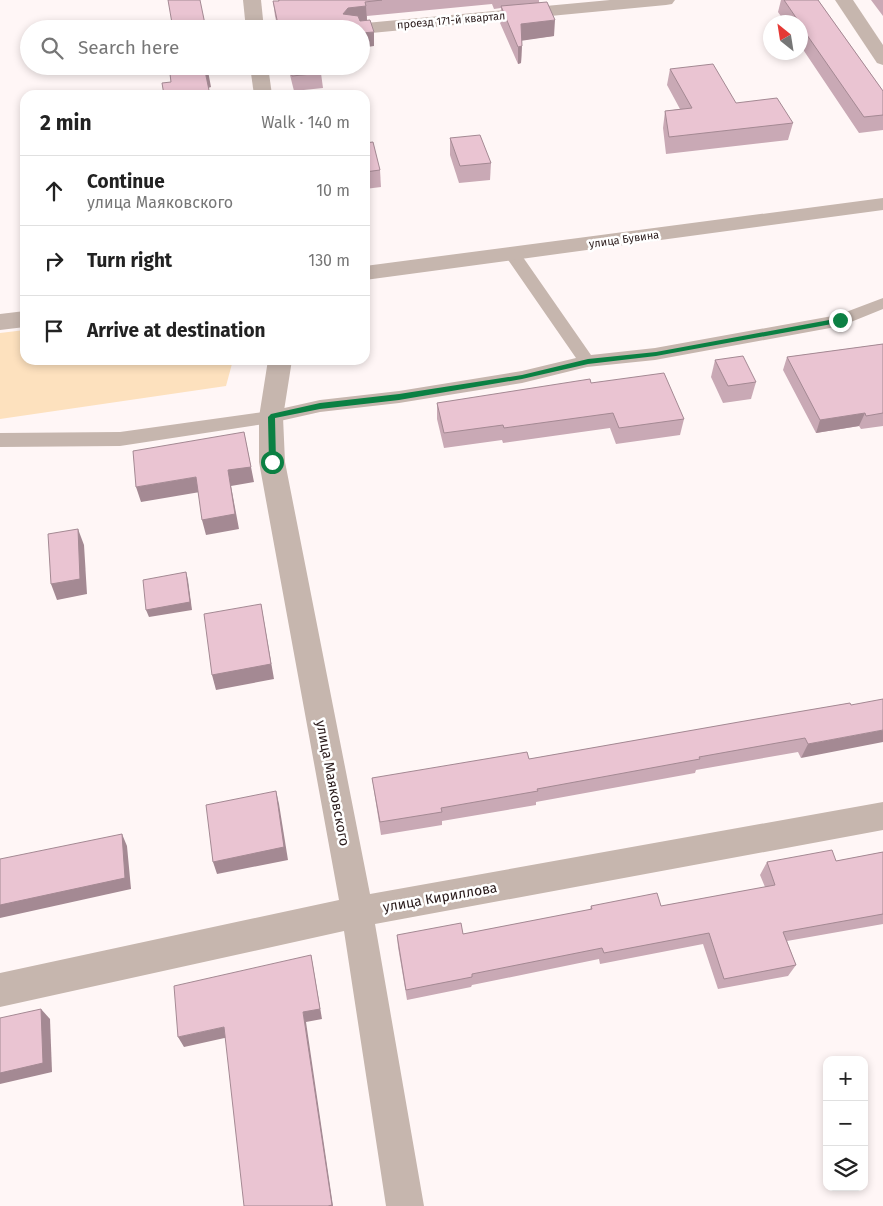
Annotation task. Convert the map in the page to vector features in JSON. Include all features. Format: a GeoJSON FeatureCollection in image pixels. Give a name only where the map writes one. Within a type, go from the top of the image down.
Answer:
{"type":"FeatureCollection","features":[{"type":"Feature","properties":{"kind":"street"},"geometry":{"type":"LineString","coordinates":[[252,0],[254,20]]}},
{"type":"Feature","properties":{"kind":"street","name":"проезд 171-й квартал"},"geometry":{"type":"LineString","coordinates":[[370,28],[666,0]]}},
{"type":"Feature","properties":{"kind":"street"},"geometry":{"type":"LineString","coordinates":[[844,0],[883,59]]}},
{"type":"Feature","properties":{"kind":"street"},"geometry":{"type":"LineString","coordinates":[[260,75],[261,90]]}},
{"type":"Feature","properties":{"kind":"street","name":"улица Бувина"},"geometry":{"type":"LineString","coordinates":[[370,272],[883,204]]}},
{"type":"Feature","properties":{"kind":"street"},"geometry":{"type":"LineString","coordinates":[[0,322],[20,320]]}},
{"type":"Feature","properties":{"kind":"street","name":"улица Маяковского"},"geometry":{"type":"LineString","coordinates":[[279,365],[271,417],[272,462],[357,912],[405,1206]]}},
{"type":"Feature","properties":{"kind":"street","name":"улица Кириллова"},"geometry":{"type":"LineString","coordinates":[[0,990],[357,912],[883,816]]}},
{"type":"Feature","properties":{"kind":"lane"},"geometry":{"type":"LineString","coordinates":[[512,254],[588,361]]}},
{"type":"Feature","properties":{"kind":"lane"},"geometry":{"type":"LineString","coordinates":[[0,440],[120,439],[271,417],[320,406],[399,397],[522,377],[588,361],[656,354],[840,320],[883,303]]}},
{"type":"Feature","properties":{"kind":"shaded area"},"geometry":{"type":"Polygon","coordinates":[[[20,331],[20,365],[232,365],[226,386],[0,419],[0,333],[20,331]]]}},
{"type":"Feature","properties":{"kind":"building"},"geometry":{"type":"Polygon","coordinates":[[[168,0],[200,0],[204,20],[171,20],[168,0]]]}},
{"type":"Feature","properties":{"kind":"building"},"geometry":{"type":"Polygon","coordinates":[[[382,0],[365,2],[366,6],[348,8],[343,14],[358,16],[360,20],[277,20],[273,1],[382,0]]]}},
{"type":"Feature","properties":{"kind":"building"},"geometry":{"type":"Polygon","coordinates":[[[784,0],[818,0],[883,91],[883,115],[864,117],[808,36],[808,15],[794,15],[784,0]]]}},
{"type":"Feature","properties":{"kind":"building"},"geometry":{"type":"Polygon","coordinates":[[[547,2],[555,20],[521,24],[522,46],[518,47],[501,6],[547,2]]]}},
{"type":"Feature","properties":{"kind":"building"},"geometry":{"type":"Polygon","coordinates":[[[370,20],[374,32],[370,32],[370,20]]]}},
{"type":"Feature","properties":{"kind":"building"},"geometry":{"type":"Polygon","coordinates":[[[713,64],[736,103],[777,98],[793,123],[669,137],[665,111],[692,108],[670,69],[713,64]]]}},
{"type":"Feature","properties":{"kind":"building"},"geometry":{"type":"Polygon","coordinates":[[[170,75],[206,75],[209,90],[163,90],[162,83],[171,82],[170,75]]]}},
{"type":"Feature","properties":{"kind":"building"},"geometry":{"type":"Polygon","coordinates":[[[480,135],[491,163],[460,166],[450,138],[480,135]]]}},
{"type":"Feature","properties":{"kind":"building"},"geometry":{"type":"Polygon","coordinates":[[[370,142],[373,142],[380,170],[370,171],[370,142]]]}},
{"type":"Feature","properties":{"kind":"building"},"geometry":{"type":"Polygon","coordinates":[[[883,344],[883,413],[866,416],[865,413],[820,420],[787,357],[883,344]]]}},
{"type":"Feature","properties":{"kind":"building"},"geometry":{"type":"Polygon","coordinates":[[[743,356],[756,382],[728,386],[715,360],[743,356]]]}},
{"type":"Feature","properties":{"kind":"building"},"geometry":{"type":"Polygon","coordinates":[[[664,373],[684,419],[619,428],[613,413],[504,428],[503,425],[444,433],[437,403],[590,379],[591,383],[664,373]]]}},
{"type":"Feature","properties":{"kind":"building"},"geometry":{"type":"Polygon","coordinates":[[[244,432],[251,467],[228,470],[235,514],[202,520],[196,477],[136,487],[133,451],[244,432]]]}},
{"type":"Feature","properties":{"kind":"building"},"geometry":{"type":"Polygon","coordinates":[[[78,529],[80,579],[51,584],[48,534],[78,529]]]}},
{"type":"Feature","properties":{"kind":"building"},"geometry":{"type":"Polygon","coordinates":[[[186,572],[190,602],[146,610],[143,580],[186,572]]]}},
{"type":"Feature","properties":{"kind":"building"},"geometry":{"type":"Polygon","coordinates":[[[261,604],[271,664],[212,675],[204,614],[261,604]]]}},
{"type":"Feature","properties":{"kind":"building"},"geometry":{"type":"Polygon","coordinates":[[[883,699],[883,730],[808,744],[805,738],[699,757],[700,759],[441,808],[442,812],[380,822],[372,778],[527,752],[529,759],[850,703],[851,705],[883,699]]]}},
{"type":"Feature","properties":{"kind":"building"},"geometry":{"type":"Polygon","coordinates":[[[276,791],[284,847],[213,862],[206,805],[276,791]]]}},
{"type":"Feature","properties":{"kind":"building"},"geometry":{"type":"Polygon","coordinates":[[[122,834],[125,878],[0,905],[0,859],[122,834]]]}},
{"type":"Feature","properties":{"kind":"building"},"geometry":{"type":"Polygon","coordinates":[[[832,850],[836,861],[883,852],[883,914],[783,932],[796,965],[724,979],[709,933],[604,953],[602,948],[472,974],[472,977],[406,990],[397,935],[461,923],[463,934],[592,909],[591,906],[657,893],[661,906],[775,885],[767,862],[832,850]]]}},
{"type":"Feature","properties":{"kind":"building"},"geometry":{"type":"Polygon","coordinates":[[[311,955],[320,1009],[303,1012],[332,1205],[244,1206],[224,1027],[178,1037],[174,986],[311,955]]]}},
{"type":"Feature","properties":{"kind":"building"},"geometry":{"type":"Polygon","coordinates":[[[41,1009],[43,1063],[0,1073],[0,1018],[41,1009]]]}},
{"type":"Feature","properties":{"kind":"route"},"geometry":{"type":"LineString","coordinates":[[272,462],[271,417],[320,406],[399,397],[522,377],[588,361],[656,354],[840,320]]}}]}
